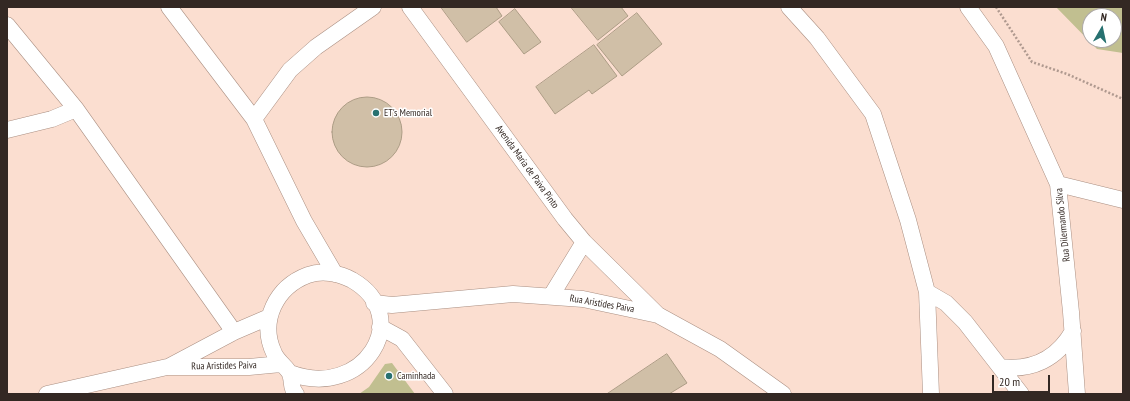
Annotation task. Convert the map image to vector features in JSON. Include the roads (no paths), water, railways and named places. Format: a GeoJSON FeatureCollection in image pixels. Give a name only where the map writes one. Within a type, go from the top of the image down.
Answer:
{"type":"FeatureCollection","features":[{"type":"Feature","properties":{"kind":"street"},"geometry":{"type":"LineString","coordinates":[[169,7],[254,119],[304,221],[335,274]]}},
{"type":"Feature","properties":{"kind":"street"},"geometry":{"type":"LineString","coordinates":[[254,119],[290,70],[316,47],[373,7]]}},
{"type":"Feature","properties":{"kind":"street","name":"Avenida Maria de Paiva Pinto"},"geometry":{"type":"LineString","coordinates":[[410,7],[565,219],[584,242],[658,315]]}},
{"type":"Feature","properties":{"kind":"street"},"geometry":{"type":"LineString","coordinates":[[789,7],[817,38],[873,114],[908,220],[927,292],[931,394]]}},
{"type":"Feature","properties":{"kind":"street","name":"Rua Dilermando Silva"},"geometry":{"type":"LineString","coordinates":[[968,7],[996,46],[1058,184],[1073,331],[1077,394]]}},
{"type":"Feature","properties":{"kind":"street"},"geometry":{"type":"LineString","coordinates":[[7,25],[76,109],[234,332]]}},
{"type":"Feature","properties":{"kind":"street"},"geometry":{"type":"LineString","coordinates":[[7,130],[52,119],[76,109]]}},
{"type":"Feature","properties":{"kind":"street"},"geometry":{"type":"LineString","coordinates":[[1058,184],[1123,200]]}},
{"type":"Feature","properties":{"kind":"street"},"geometry":{"type":"LineString","coordinates":[[551,296],[584,242]]}},
{"type":"Feature","properties":{"kind":"street"},"geometry":{"type":"LineString","coordinates":[[285,369],[313,384],[338,383],[350,379],[360,372],[376,352],[380,327],[379,315],[374,303],[358,284],[335,274],[323,272],[310,274],[299,279],[279,294],[269,317],[270,342],[285,369],[292,390],[296,394]]}},
{"type":"Feature","properties":{"kind":"street"},"geometry":{"type":"LineString","coordinates":[[927,292],[946,304],[965,322],[1021,394]]}},
{"type":"Feature","properties":{"kind":"street","name":"Rua Aristides Paiva"},"geometry":{"type":"LineString","coordinates":[[374,303],[392,305],[513,294],[583,299],[658,315],[720,349],[783,394]]}},
{"type":"Feature","properties":{"kind":"street","name":"Rua Aristides Paiva"},"geometry":{"type":"LineString","coordinates":[[167,367],[234,332],[269,317]]}},
{"type":"Feature","properties":{"kind":"street"},"geometry":{"type":"LineString","coordinates":[[380,327],[402,339],[445,394]]}},
{"type":"Feature","properties":{"kind":"street"},"geometry":{"type":"LineString","coordinates":[[1000,367],[1013,369],[1039,364],[1059,351],[1073,331]]}},
{"type":"Feature","properties":{"kind":"street","name":"Rua Aristides Paiva"},"geometry":{"type":"LineString","coordinates":[[47,394],[167,367],[249,367],[285,369]]}},
{"type":"Feature","properties":{"kind":"place","name":"ET's Memorial"},"geometry":{"type":"Point","coordinates":[376,113]}},
{"type":"Feature","properties":{"kind":"place","name":"Caminhada"},"geometry":{"type":"Point","coordinates":[389,376]}}]}
